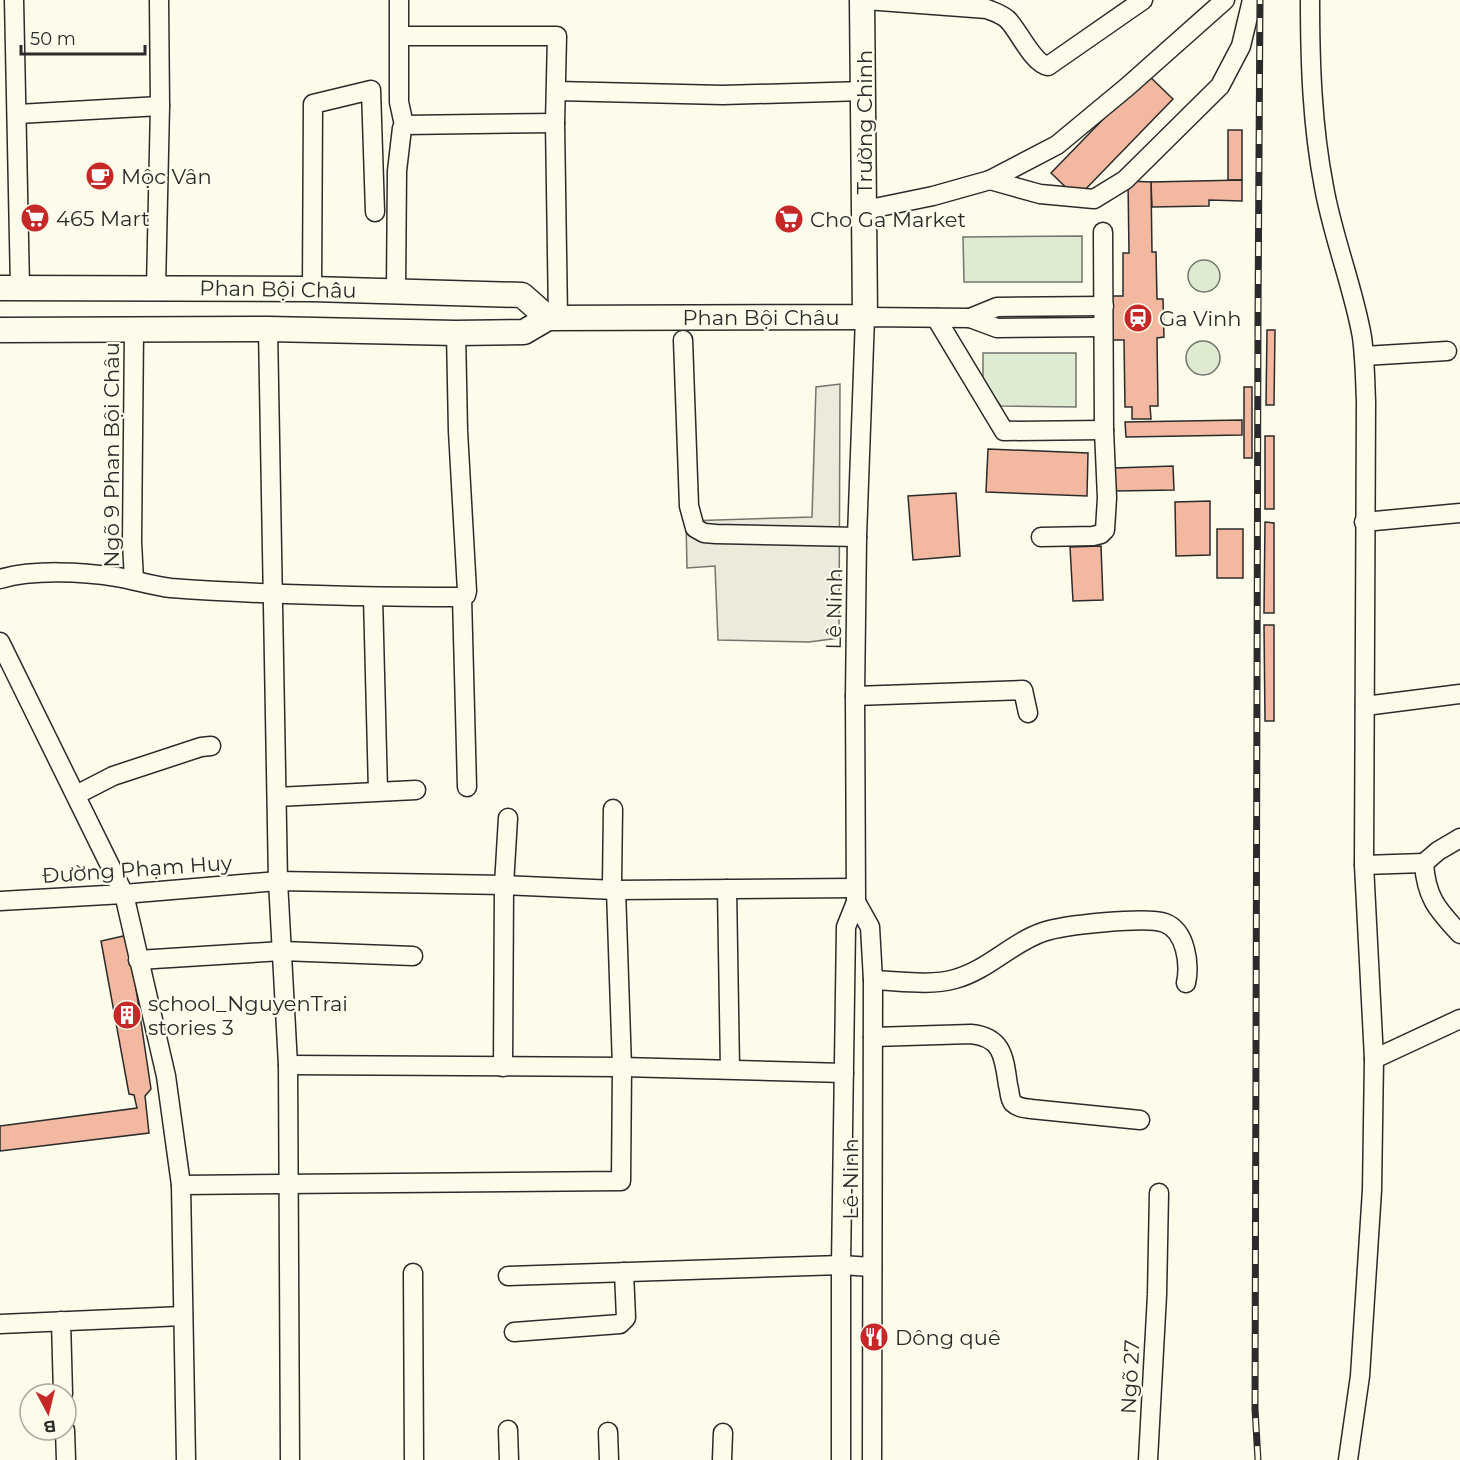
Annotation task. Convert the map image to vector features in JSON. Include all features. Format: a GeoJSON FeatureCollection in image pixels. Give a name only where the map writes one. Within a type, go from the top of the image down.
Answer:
{"type":"FeatureCollection","features":[{"type":"Feature","properties":{"kind":"main road","name":"Trường Chinh"},"geometry":{"type":"LineString","coordinates":[[864,0],[865,317]]}},
{"type":"Feature","properties":{"kind":"main road","name":"Phan Bội Châu"},"geometry":{"type":"LineString","coordinates":[[10,288],[312,289],[522,295],[553,317]]}},
{"type":"Feature","properties":{"kind":"main road"},"geometry":{"type":"LineString","coordinates":[[311,329],[312,289]]}},
{"type":"Feature","properties":{"kind":"main road","name":"Phan Bội Châu"},"geometry":{"type":"LineString","coordinates":[[0,330],[311,329],[456,333],[524,332],[553,317],[865,317]]}},
{"type":"Feature","properties":{"kind":"street"},"geometry":{"type":"LineString","coordinates":[[10,288],[18,114],[14,0]]}},
{"type":"Feature","properties":{"kind":"street"},"geometry":{"type":"LineString","coordinates":[[156,288],[159,0]]}},
{"type":"Feature","properties":{"kind":"street"},"geometry":{"type":"LineString","coordinates":[[396,291],[397,171],[404,124],[399,102],[399,0]]}},
{"type":"Feature","properties":{"kind":"street"},"geometry":{"type":"LineString","coordinates":[[864,0],[987,9],[1008,20],[1040,63],[1048,66],[1143,0]]}},
{"type":"Feature","properties":{"kind":"street"},"geometry":{"type":"LineString","coordinates":[[865,210],[933,196],[990,180],[1057,145],[1127,87],[1225,0]]}},
{"type":"Feature","properties":{"kind":"street"},"geometry":{"type":"LineString","coordinates":[[990,180],[1040,194],[1094,200],[1125,180],[1221,86],[1241,46],[1252,0]]}},
{"type":"Feature","properties":{"kind":"street"},"geometry":{"type":"LineString","coordinates":[[1310,0],[1311,83],[1323,185],[1332,226],[1349,281],[1364,356],[1366,401],[1364,865],[1374,1059],[1372,1190],[1360,1376],[1348,1460]]}},
{"type":"Feature","properties":{"kind":"street"},"geometry":{"type":"LineString","coordinates":[[400,36],[557,36],[553,317]]}},
{"type":"Feature","properties":{"kind":"street"},"geometry":{"type":"LineString","coordinates":[[312,289],[313,104],[371,90],[375,212]]}},
{"type":"Feature","properties":{"kind":"street"},"geometry":{"type":"LineString","coordinates":[[557,91],[703,95],[864,92]]}},
{"type":"Feature","properties":{"kind":"street"},"geometry":{"type":"LineString","coordinates":[[18,114],[159,106]]}},
{"type":"Feature","properties":{"kind":"street"},"geometry":{"type":"LineString","coordinates":[[404,124],[555,123]]}},
{"type":"Feature","properties":{"kind":"street"},"geometry":{"type":"LineString","coordinates":[[1041,537],[1093,536],[1105,530],[1107,498],[1104,430],[1103,232]]}},
{"type":"Feature","properties":{"kind":"street"},"geometry":{"type":"LineString","coordinates":[[970,318],[997,307],[1104,306]]}},
{"type":"Feature","properties":{"kind":"street"},"geometry":{"type":"LineString","coordinates":[[865,317],[970,318],[997,328],[1103,327]]}},
{"type":"Feature","properties":{"kind":"street","name":"Lê Ninh"},"geometry":{"type":"LineString","coordinates":[[841,1460],[841,1266],[846,927],[855,895],[857,537],[865,317]]}},
{"type":"Feature","properties":{"kind":"street"},"geometry":{"type":"LineString","coordinates":[[936,318],[1004,431],[1104,430]]}},
{"type":"Feature","properties":{"kind":"street"},"geometry":{"type":"LineString","coordinates":[[268,329],[278,880],[288,1065],[290,1460]]}},
{"type":"Feature","properties":{"kind":"street","name":"Ngõ 9 Phan Bội Châu"},"geometry":{"type":"LineString","coordinates":[[134,330],[132,542],[134,580]]}},
{"type":"Feature","properties":{"kind":"street"},"geometry":{"type":"LineString","coordinates":[[0,579],[18,574],[48,572],[116,577],[168,587],[273,594],[373,597],[462,597],[466,595],[456,333]]}},
{"type":"Feature","properties":{"kind":"street"},"geometry":{"type":"LineString","coordinates":[[683,340],[689,506],[695,528],[705,533],[716,534],[857,537]]}},
{"type":"Feature","properties":{"kind":"street"},"geometry":{"type":"LineString","coordinates":[[1364,356],[1447,351]]}},
{"type":"Feature","properties":{"kind":"street"},"geometry":{"type":"LineString","coordinates":[[1364,522],[1460,513]]}},
{"type":"Feature","properties":{"kind":"street"},"geometry":{"type":"LineString","coordinates":[[373,597],[378,791]]}},
{"type":"Feature","properties":{"kind":"street"},"geometry":{"type":"LineString","coordinates":[[462,597],[467,787]]}},
{"type":"Feature","properties":{"kind":"street"},"geometry":{"type":"LineString","coordinates":[[0,642],[124,894],[166,1076],[181,1185],[186,1460]]}},
{"type":"Feature","properties":{"kind":"street"},"geometry":{"type":"LineString","coordinates":[[855,696],[1023,690],[1029,713]]}},
{"type":"Feature","properties":{"kind":"street"},"geometry":{"type":"LineString","coordinates":[[1365,706],[1460,694]]}},
{"type":"Feature","properties":{"kind":"street"},"geometry":{"type":"LineString","coordinates":[[76,795],[113,776],[201,747],[211,746]]}},
{"type":"Feature","properties":{"kind":"street"},"geometry":{"type":"LineString","coordinates":[[277,797],[416,790]]}},
{"type":"Feature","properties":{"kind":"street"},"geometry":{"type":"LineString","coordinates":[[181,1185],[621,1181],[622,1067],[616,890],[612,883],[613,809]]}},
{"type":"Feature","properties":{"kind":"street"},"geometry":{"type":"LineString","coordinates":[[503,1067],[504,885],[508,818]]}},
{"type":"Feature","properties":{"kind":"street"},"geometry":{"type":"LineString","coordinates":[[1364,865],[1424,863],[1438,850],[1460,838]]}},
{"type":"Feature","properties":{"kind":"street"},"geometry":{"type":"LineString","coordinates":[[1424,863],[1432,901],[1460,934]]}},
{"type":"Feature","properties":{"kind":"street","name":"Đường Phạm Huy"},"geometry":{"type":"LineString","coordinates":[[0,901],[124,894],[278,880],[616,890],[727,889],[855,895]]}},
{"type":"Feature","properties":{"kind":"street"},"geometry":{"type":"LineString","coordinates":[[727,889],[730,1069]]}},
{"type":"Feature","properties":{"kind":"street","name":"Lê Ninh"},"geometry":{"type":"LineString","coordinates":[[855,895],[870,927],[873,980],[872,1460]]}},
{"type":"Feature","properties":{"kind":"street"},"geometry":{"type":"LineString","coordinates":[[873,980],[933,982],[953,980],[972,974],[1046,931],[1103,923],[1156,921],[1167,924],[1177,931],[1181,939],[1187,968],[1186,983]]}},
{"type":"Feature","properties":{"kind":"street"},"geometry":{"type":"LineString","coordinates":[[138,960],[282,951],[413,956]]}},
{"type":"Feature","properties":{"kind":"street"},"geometry":{"type":"LineString","coordinates":[[1374,1059],[1460,1018]]}},
{"type":"Feature","properties":{"kind":"street"},"geometry":{"type":"LineString","coordinates":[[873,1038],[983,1035],[998,1047],[1004,1062],[1012,1102],[1017,1106],[1140,1120]]}},
{"type":"Feature","properties":{"kind":"street"},"geometry":{"type":"LineString","coordinates":[[288,1065],[622,1067],[844,1073]]}},
{"type":"Feature","properties":{"kind":"street","name":"Ngõ 27"},"geometry":{"type":"LineString","coordinates":[[1148,1460],[1157,1295],[1159,1193]]}},
{"type":"Feature","properties":{"kind":"street"},"geometry":{"type":"LineString","coordinates":[[508,1276],[872,1267]]}},
{"type":"Feature","properties":{"kind":"street"},"geometry":{"type":"LineString","coordinates":[[514,1332],[620,1324],[626,1318],[624,1272]]}},
{"type":"Feature","properties":{"kind":"street"},"geometry":{"type":"LineString","coordinates":[[412,1273],[414,1460]]}},
{"type":"Feature","properties":{"kind":"street"},"geometry":{"type":"LineString","coordinates":[[0,1324],[183,1316]]}},
{"type":"Feature","properties":{"kind":"street"},"geometry":{"type":"LineString","coordinates":[[61,1322],[63,1382]]}},
{"type":"Feature","properties":{"kind":"street"},"geometry":{"type":"LineString","coordinates":[[508,1430],[509,1460]]}},
{"type":"Feature","properties":{"kind":"street"},"geometry":{"type":"LineString","coordinates":[[608,1432],[609,1460]]}},
{"type":"Feature","properties":{"kind":"street"},"geometry":{"type":"LineString","coordinates":[[722,1460],[723,1433]]}},
{"type":"Feature","properties":{"kind":"street"},"geometry":{"type":"LineString","coordinates":[[65,1442],[66,1460]]}},
{"type":"Feature","properties":{"kind":"green space"},"geometry":{"type":"Polygon","coordinates":[[[1082,236],[1082,282],[964,282],[963,237],[1082,236]]]}},
{"type":"Feature","properties":{"kind":"green space"},"geometry":{"type":"Polygon","coordinates":[[[1204,260],[1215,265],[1220,276],[1215,287],[1204,292],[1193,287],[1188,276],[1193,265],[1204,260]]]}},
{"type":"Feature","properties":{"kind":"green space"},"geometry":{"type":"Polygon","coordinates":[[[1203,341],[1215,346],[1220,358],[1215,370],[1203,375],[1191,370],[1186,358],[1191,346],[1203,341]]]}},
{"type":"Feature","properties":{"kind":"green space"},"geometry":{"type":"Polygon","coordinates":[[[983,353],[1076,353],[1076,407],[1001,406],[983,384],[983,353]]]}},
{"type":"Feature","properties":{"kind":"shaded area"},"geometry":{"type":"Polygon","coordinates":[[[840,384],[839,638],[809,642],[718,640],[715,566],[687,568],[686,521],[812,517],[816,387],[840,384]]]}},
{"type":"Feature","properties":{"kind":"building"},"geometry":{"type":"Polygon","coordinates":[[[1147,74],[1173,99],[1077,198],[1051,173],[1147,74]]]}},
{"type":"Feature","properties":{"kind":"building"},"geometry":{"type":"Polygon","coordinates":[[[1228,130],[1242,130],[1242,180],[1228,180],[1228,130]]]}},
{"type":"Feature","properties":{"kind":"building"},"geometry":{"type":"Polygon","coordinates":[[[1242,180],[1242,201],[1209,200],[1209,206],[1152,207],[1151,182],[1242,180]]]}},
{"type":"Feature","properties":{"kind":"building","name":"Ga Vinh"},"geometry":{"type":"Polygon","coordinates":[[[1128,181],[1151,182],[1152,252],[1156,252],[1157,299],[1163,299],[1164,337],[1157,338],[1158,406],[1150,406],[1151,419],[1132,419],[1132,407],[1125,407],[1124,340],[1112,340],[1112,296],[1123,296],[1123,253],[1129,253],[1128,181]]]}},
{"type":"Feature","properties":{"kind":"building"},"geometry":{"type":"Polygon","coordinates":[[[1267,330],[1275,330],[1274,405],[1266,405],[1267,330]]]}},
{"type":"Feature","properties":{"kind":"building"},"geometry":{"type":"Polygon","coordinates":[[[1244,387],[1252,387],[1252,458],[1244,458],[1244,387]]]}},
{"type":"Feature","properties":{"kind":"building"},"geometry":{"type":"Polygon","coordinates":[[[1242,420],[1242,435],[1126,437],[1125,422],[1242,420]]]}},
{"type":"Feature","properties":{"kind":"building"},"geometry":{"type":"Polygon","coordinates":[[[1265,436],[1274,436],[1274,509],[1265,509],[1265,436]]]}},
{"type":"Feature","properties":{"kind":"building"},"geometry":{"type":"Polygon","coordinates":[[[988,449],[1088,453],[1087,496],[986,492],[988,449]]]}},
{"type":"Feature","properties":{"kind":"building"},"geometry":{"type":"Polygon","coordinates":[[[1173,466],[1174,490],[1115,491],[1115,468],[1173,466]]]}},
{"type":"Feature","properties":{"kind":"building"},"geometry":{"type":"Polygon","coordinates":[[[956,493],[960,556],[913,560],[908,496],[956,493]]]}},
{"type":"Feature","properties":{"kind":"building"},"geometry":{"type":"Polygon","coordinates":[[[1210,501],[1210,555],[1176,556],[1175,502],[1210,501]]]}},
{"type":"Feature","properties":{"kind":"building"},"geometry":{"type":"Polygon","coordinates":[[[1265,522],[1274,523],[1274,613],[1264,613],[1265,522]]]}},
{"type":"Feature","properties":{"kind":"building"},"geometry":{"type":"Polygon","coordinates":[[[1217,529],[1243,529],[1243,578],[1217,578],[1217,529]]]}},
{"type":"Feature","properties":{"kind":"building"},"geometry":{"type":"Polygon","coordinates":[[[1101,546],[1103,600],[1073,601],[1070,547],[1101,546]]]}},
{"type":"Feature","properties":{"kind":"building"},"geometry":{"type":"Polygon","coordinates":[[[1264,625],[1274,625],[1274,721],[1265,721],[1264,625]]]}},
{"type":"Feature","properties":{"kind":"building","name":"school_NguyenTrai stories 3"},"geometry":{"type":"Polygon","coordinates":[[[128,935],[151,1089],[145,1096],[149,1133],[0,1151],[0,1126],[137,1108],[134,1095],[129,1094],[101,941],[128,935]]]}},
{"type":"Feature","properties":{"kind":"railway"},"geometry":{"type":"LineString","coordinates":[[1258,1460],[1255,1409],[1260,0]]}},
{"type":"Feature","properties":{"kind":"place","name":"Mộc Vân"},"geometry":{"type":"Point","coordinates":[100,176]}},
{"type":"Feature","properties":{"kind":"place","name":"465 Mart"},"geometry":{"type":"Point","coordinates":[35,218]}},
{"type":"Feature","properties":{"kind":"place","name":"Cho Ga Market"},"geometry":{"type":"Point","coordinates":[789,219]}},
{"type":"Feature","properties":{"kind":"place","name":"Ga Vinh"},"geometry":{"type":"Point","coordinates":[1138,318]}},
{"type":"Feature","properties":{"kind":"place","name":"school_NguyenTrai stories 3"},"geometry":{"type":"Point","coordinates":[127,1015]}},
{"type":"Feature","properties":{"kind":"place","name":"Dông quê"},"geometry":{"type":"Point","coordinates":[874,1337]}}]}
